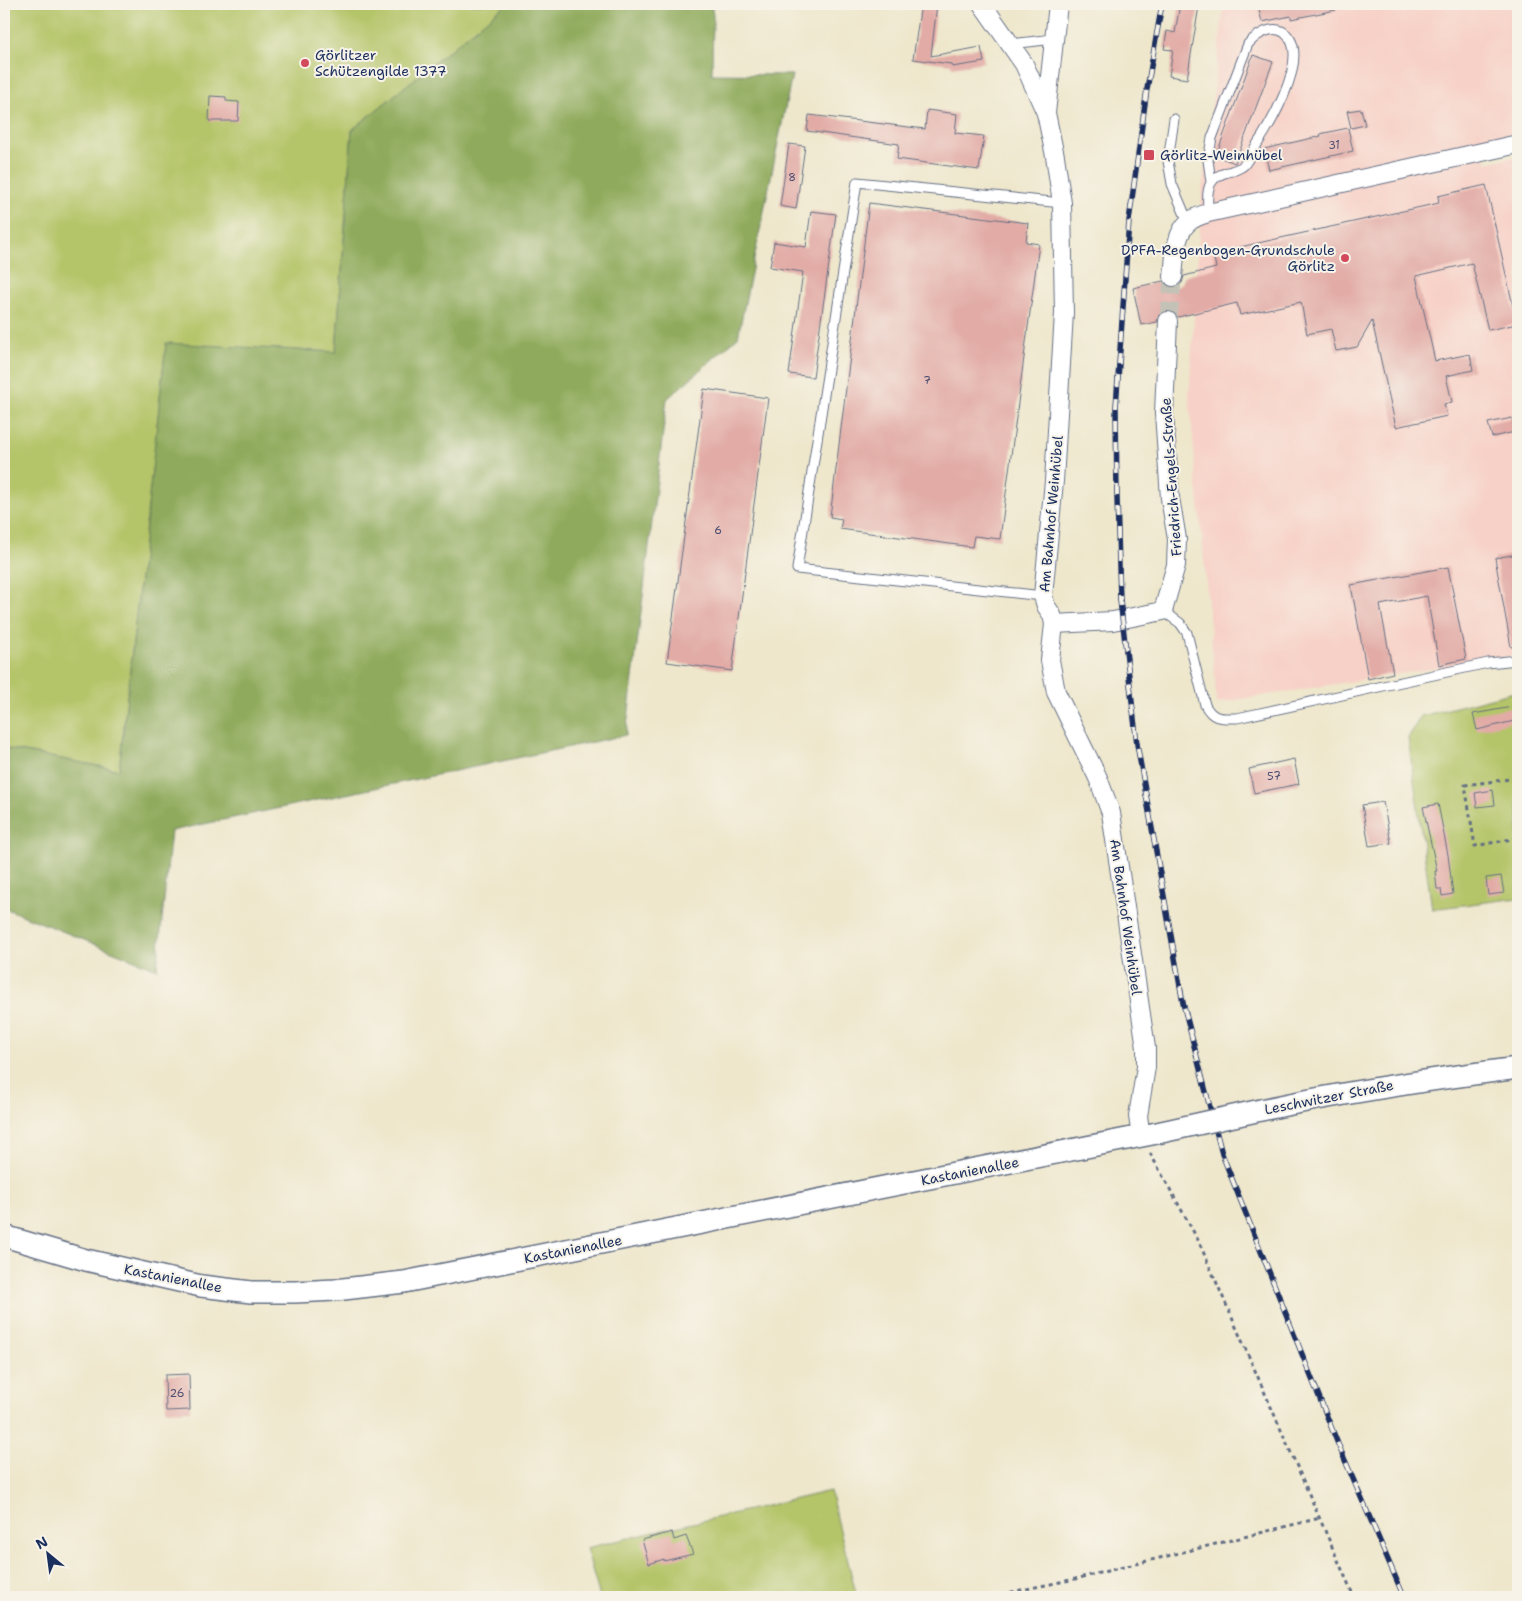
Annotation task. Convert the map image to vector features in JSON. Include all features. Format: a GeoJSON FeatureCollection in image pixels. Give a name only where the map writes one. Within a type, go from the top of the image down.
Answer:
{"type":"FeatureCollection","features":[{"type":"Feature","properties":{"kind":"street","name":"Am Bahnhof Weinhübel"},"geometry":{"type":"LineString","coordinates":[[982,4],[1024,64],[1046,113],[1062,203],[1064,313],[1054,482],[1043,596],[1054,624],[1050,660],[1056,692],[1098,778],[1111,813],[1146,1048],[1146,1068],[1138,1116],[1149,1135]]}},
{"type":"Feature","properties":{"kind":"street","name":"Am Bahnhof Weinhübel"},"geometry":{"type":"LineString","coordinates":[[1046,113],[1058,4]]}},
{"type":"Feature","properties":{"kind":"street"},"geometry":{"type":"LineString","coordinates":[[1174,277],[1177,244],[1181,232],[1188,222],[1208,213],[1506,143]]}},
{"type":"Feature","properties":{"kind":"street","name":"Friedrich-Engels-Straße"},"geometry":{"type":"LineString","coordinates":[[1163,611],[1176,566],[1176,540],[1170,498],[1164,413],[1168,321]]}},
{"type":"Feature","properties":{"kind":"street"},"geometry":{"type":"LineString","coordinates":[[1054,624],[1113,621],[1163,611]]}},
{"type":"Feature","properties":{"kind":"street","name":"Leschwitzer Straße"},"geometry":{"type":"LineString","coordinates":[[1149,1135],[1322,1097],[1424,1080],[1518,1068]]}},
{"type":"Feature","properties":{"kind":"street","name":"Kastanienallee"},"geometry":{"type":"LineString","coordinates":[[4,1236],[86,1260],[201,1286],[251,1292],[335,1290],[404,1282],[1149,1135]]}},
{"type":"Feature","properties":{"kind":"lane"},"geometry":{"type":"LineString","coordinates":[[1208,213],[1208,194],[1211,182],[1208,160],[1212,138],[1248,44],[1260,33],[1268,30],[1286,34],[1291,41],[1293,66],[1282,99],[1269,127],[1243,166],[1219,175],[1211,182]]}},
{"type":"Feature","properties":{"kind":"lane"},"geometry":{"type":"LineString","coordinates":[[1011,44],[1054,39]]}},
{"type":"Feature","properties":{"kind":"lane"},"geometry":{"type":"LineString","coordinates":[[1174,118],[1168,161],[1172,184],[1188,222]]}},
{"type":"Feature","properties":{"kind":"lane"},"geometry":{"type":"LineString","coordinates":[[1043,596],[797,569],[857,182],[1062,203]]}},
{"type":"Feature","properties":{"kind":"lane"},"geometry":{"type":"LineString","coordinates":[[1163,611],[1180,623],[1188,633],[1205,705],[1210,713],[1218,718],[1237,718],[1488,664],[1518,660]]}},
{"type":"Feature","properties":{"kind":"path"},"geometry":{"type":"LineString","coordinates":[[1517,838],[1475,846],[1465,785],[1518,778]]}},
{"type":"Feature","properties":{"kind":"path"},"geometry":{"type":"LineString","coordinates":[[1149,1135],[1198,1240],[1354,1597]]}},
{"type":"Feature","properties":{"kind":"path"},"geometry":{"type":"LineString","coordinates":[[987,1597],[1075,1579],[1320,1518]]}},
{"type":"Feature","properties":{"kind":"shaded area"},"geometry":{"type":"Polygon","coordinates":[[[1224,4],[1518,4],[1518,134],[1482,143],[1487,163],[1518,156],[1518,655],[1217,703],[1189,395],[1202,190],[1224,4]]]}},
{"type":"Feature","properties":{"kind":"green space"},"geometry":{"type":"Polygon","coordinates":[[[4,4],[506,4],[352,130],[336,352],[166,344],[119,770],[4,748],[4,4]]]}},
{"type":"Feature","properties":{"kind":"green space"},"geometry":{"type":"Polygon","coordinates":[[[506,4],[711,4],[713,15],[712,74],[792,75],[738,337],[667,399],[626,735],[171,831],[157,969],[4,908],[4,748],[119,770],[166,343],[336,352],[352,130],[506,4]]]}},
{"type":"Feature","properties":{"kind":"green space"},"geometry":{"type":"Polygon","coordinates":[[[1518,691],[1518,898],[1432,909],[1408,738],[1421,716],[1518,691]]]}},
{"type":"Feature","properties":{"kind":"green space"},"geometry":{"type":"Polygon","coordinates":[[[830,1491],[857,1597],[600,1597],[586,1548],[830,1491]]]}},
{"type":"Feature","properties":{"kind":"building"},"geometry":{"type":"Polygon","coordinates":[[[921,4],[937,4],[931,56],[981,47],[984,62],[952,67],[951,64],[913,59],[921,4]]]}},
{"type":"Feature","properties":{"kind":"building"},"geometry":{"type":"Polygon","coordinates":[[[1180,4],[1199,6],[1187,79],[1169,76],[1173,50],[1164,49],[1167,31],[1175,33],[1180,4]]]}},
{"type":"Feature","properties":{"kind":"building"},"geometry":{"type":"Polygon","coordinates":[[[1270,4],[1335,4],[1336,10],[1291,19],[1291,16],[1262,22],[1258,6],[1270,4]]]}},
{"type":"Feature","properties":{"kind":"building"},"geometry":{"type":"Polygon","coordinates":[[[1253,55],[1273,62],[1235,163],[1216,156],[1253,55]]]}},
{"type":"Feature","properties":{"kind":"building"},"geometry":{"type":"Polygon","coordinates":[[[210,96],[226,97],[226,101],[239,102],[238,121],[209,121],[210,96]]]}},
{"type":"Feature","properties":{"kind":"building"},"geometry":{"type":"Polygon","coordinates":[[[1361,109],[1365,125],[1351,128],[1347,111],[1361,109]]]}},
{"type":"Feature","properties":{"kind":"building"},"geometry":{"type":"Polygon","coordinates":[[[927,110],[957,114],[955,133],[984,136],[979,170],[897,159],[899,144],[807,131],[809,115],[925,129],[927,110]]]}},
{"type":"Feature","properties":{"kind":"building"},"geometry":{"type":"Polygon","coordinates":[[[1348,128],[1353,151],[1269,170],[1264,149],[1348,128]]]}},
{"type":"Feature","properties":{"kind":"building"},"geometry":{"type":"Polygon","coordinates":[[[789,144],[805,146],[796,209],[780,206],[789,144]]]}},
{"type":"Feature","properties":{"kind":"building"},"geometry":{"type":"Polygon","coordinates":[[[1486,185],[1517,324],[1488,330],[1472,263],[1416,276],[1435,361],[1470,354],[1473,370],[1446,376],[1452,402],[1444,404],[1447,416],[1396,427],[1372,321],[1357,347],[1336,351],[1331,329],[1307,334],[1301,302],[1240,315],[1237,303],[1178,317],[1174,312],[1168,310],[1159,315],[1157,322],[1141,325],[1133,288],[1163,281],[1167,286],[1177,287],[1182,283],[1184,276],[1216,268],[1213,253],[1439,203],[1438,196],[1486,185]]]}},
{"type":"Feature","properties":{"kind":"building"},"geometry":{"type":"Polygon","coordinates":[[[869,203],[1028,223],[1026,242],[1039,244],[1000,539],[974,536],[972,547],[840,529],[842,519],[830,517],[869,203]]]}},
{"type":"Feature","properties":{"kind":"building"},"geometry":{"type":"Polygon","coordinates":[[[811,211],[836,214],[813,377],[789,374],[803,272],[770,267],[774,242],[806,247],[811,211]]]}},
{"type":"Feature","properties":{"kind":"building"},"geometry":{"type":"Polygon","coordinates":[[[704,389],[768,398],[732,671],[667,662],[704,389]]]}},
{"type":"Feature","properties":{"kind":"building"},"geometry":{"type":"Polygon","coordinates":[[[1512,418],[1515,432],[1492,437],[1488,423],[1512,418]]]}},
{"type":"Feature","properties":{"kind":"building"},"geometry":{"type":"Polygon","coordinates":[[[1518,554],[1518,646],[1511,647],[1495,558],[1518,554]]]}},
{"type":"Feature","properties":{"kind":"building"},"geometry":{"type":"Polygon","coordinates":[[[1448,567],[1466,659],[1439,665],[1427,596],[1380,605],[1393,673],[1368,679],[1351,585],[1448,567]]]}},
{"type":"Feature","properties":{"kind":"building"},"geometry":{"type":"Polygon","coordinates":[[[1518,706],[1518,720],[1477,730],[1473,714],[1518,706]]]}},
{"type":"Feature","properties":{"kind":"building"},"geometry":{"type":"Polygon","coordinates":[[[1294,759],[1299,784],[1254,793],[1249,769],[1294,759]]]}},
{"type":"Feature","properties":{"kind":"building"},"geometry":{"type":"Polygon","coordinates":[[[1493,790],[1495,805],[1477,807],[1475,793],[1493,790]]]}},
{"type":"Feature","properties":{"kind":"building"},"geometry":{"type":"Polygon","coordinates":[[[1383,802],[1391,843],[1369,846],[1362,805],[1383,802]]]}},
{"type":"Feature","properties":{"kind":"building"},"geometry":{"type":"Polygon","coordinates":[[[1438,804],[1453,894],[1442,896],[1441,889],[1437,889],[1435,871],[1437,871],[1423,807],[1438,804]]]}},
{"type":"Feature","properties":{"kind":"building"},"geometry":{"type":"Polygon","coordinates":[[[1501,876],[1504,893],[1488,895],[1486,878],[1501,876]]]}},
{"type":"Feature","properties":{"kind":"building"},"geometry":{"type":"Polygon","coordinates":[[[189,1374],[190,1410],[166,1411],[165,1375],[189,1374]]]}},
{"type":"Feature","properties":{"kind":"building"},"geometry":{"type":"Polygon","coordinates":[[[672,1532],[674,1540],[686,1536],[693,1554],[664,1561],[664,1559],[649,1564],[642,1540],[672,1532]]]}},
{"type":"Feature","properties":{"kind":"tunnel"},"geometry":{"type":"LineString","coordinates":[[1168,321],[1173,277]]}},
{"type":"Feature","properties":{"kind":"railway"},"geometry":{"type":"LineString","coordinates":[[1162,4],[1147,89],[1129,221],[1116,407],[1120,600],[1137,744],[1183,1003],[1222,1154],[1338,1444],[1404,1597]]}},
{"type":"Feature","properties":{"kind":"place","name":"Görlitzer Schützengilde 1377"},"geometry":{"type":"Point","coordinates":[305,63]}},
{"type":"Feature","properties":{"kind":"place","name":"Görlitz-Weinhübel"},"geometry":{"type":"Point","coordinates":[1149,155]}},
{"type":"Feature","properties":{"kind":"place","name":"DPFA-Regenbogen-Grundschule Görlitz"},"geometry":{"type":"Point","coordinates":[1345,258]}}]}
